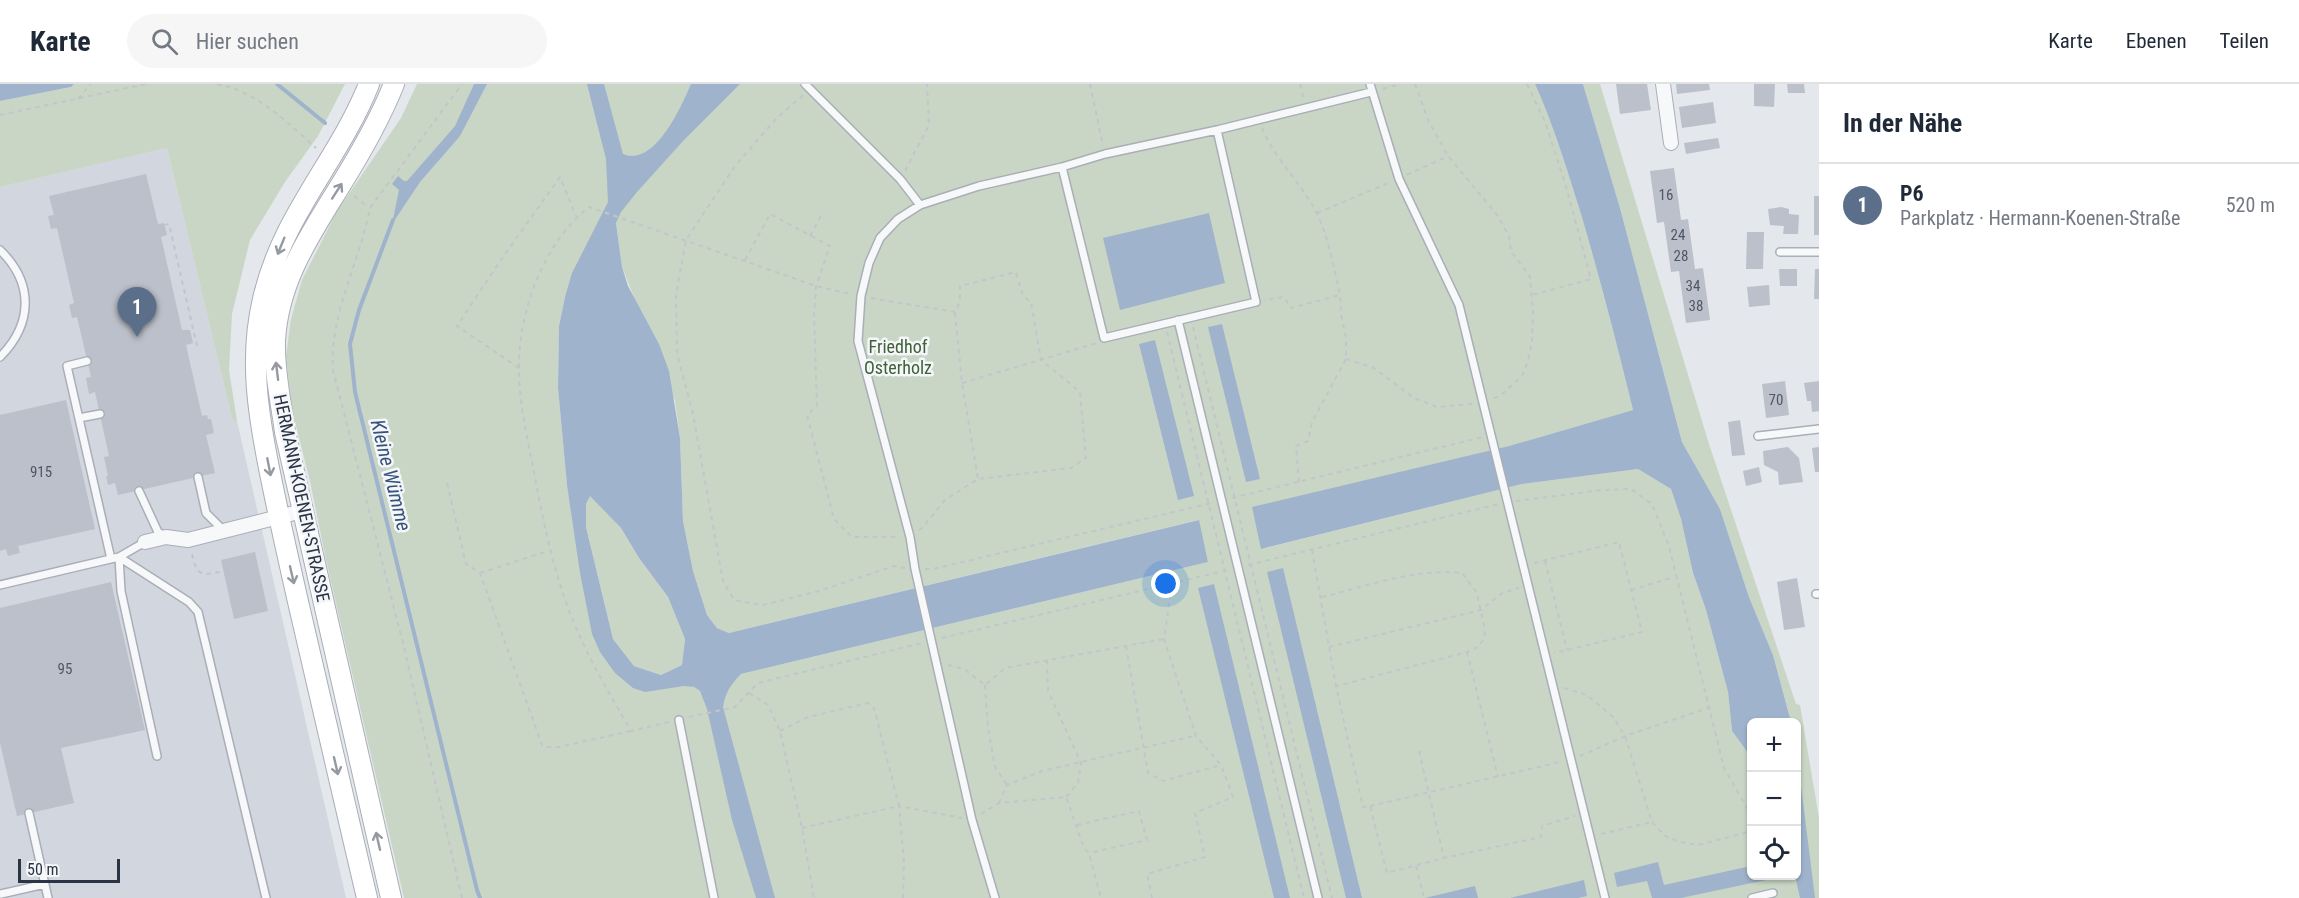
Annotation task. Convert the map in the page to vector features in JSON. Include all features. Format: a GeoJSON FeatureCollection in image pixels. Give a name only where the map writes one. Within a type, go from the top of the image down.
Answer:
{"type":"FeatureCollection","features":[{"type":"Feature","properties":{"kind":"main road","name":"HERMANN-KOENEN-STRASSE"},"geometry":{"type":"LineString","coordinates":[[366,898],[279,518],[259,415],[255,354],[263,298],[283,239],[304,199],[329,160],[369,84]]}},
{"type":"Feature","properties":{"kind":"main road","name":"HERMANN-KOENEN-STRASSE"},"geometry":{"type":"LineString","coordinates":[[391,898],[285,432],[275,339],[284,291],[306,240],[373,129],[394,84]]}},
{"type":"Feature","properties":{"kind":"street"},"geometry":{"type":"LineString","coordinates":[[1663,84],[1671,143]]}},
{"type":"Feature","properties":{"kind":"street"},"geometry":{"type":"LineString","coordinates":[[145,542],[166,537],[188,540],[303,511]]}},
{"type":"Feature","properties":{"kind":"lane"},"geometry":{"type":"LineString","coordinates":[[1370,84],[1399,179],[1459,305],[1605,898]]}},
{"type":"Feature","properties":{"kind":"lane"},"geometry":{"type":"LineString","coordinates":[[807,87],[900,179],[920,205]]}},
{"type":"Feature","properties":{"kind":"lane"},"geometry":{"type":"LineString","coordinates":[[995,898],[972,820],[917,582],[910,537],[858,340],[861,296],[869,262],[880,238],[898,219],[920,205],[979,186],[1371,92]]}},
{"type":"Feature","properties":{"kind":"lane"},"geometry":{"type":"LineString","coordinates":[[1062,167],[1104,338],[1164,324],[1256,302],[1217,130]]}},
{"type":"Feature","properties":{"kind":"lane"},"geometry":{"type":"LineString","coordinates":[[0,250],[22,280],[25,300],[23,324],[15,343],[0,357]]}},
{"type":"Feature","properties":{"kind":"lane"},"geometry":{"type":"LineString","coordinates":[[1780,252],[1819,252]]}},
{"type":"Feature","properties":{"kind":"lane"},"geometry":{"type":"LineString","coordinates":[[1178,320],[1318,898]]}},
{"type":"Feature","properties":{"kind":"lane"},"geometry":{"type":"LineString","coordinates":[[87,361],[67,366],[111,559]]}},
{"type":"Feature","properties":{"kind":"lane"},"geometry":{"type":"LineString","coordinates":[[79,418],[99,414]]}},
{"type":"Feature","properties":{"kind":"lane"},"geometry":{"type":"LineString","coordinates":[[1758,436],[1819,429]]}},
{"type":"Feature","properties":{"kind":"lane"},"geometry":{"type":"LineString","coordinates":[[198,477],[206,513],[224,531]]}},
{"type":"Feature","properties":{"kind":"lane"},"geometry":{"type":"LineString","coordinates":[[139,491],[158,532],[166,537]]}},
{"type":"Feature","properties":{"kind":"lane"},"geometry":{"type":"LineString","coordinates":[[0,585],[120,557],[145,542]]}},
{"type":"Feature","properties":{"kind":"lane"},"geometry":{"type":"LineString","coordinates":[[120,557],[121,591],[158,756]]}},
{"type":"Feature","properties":{"kind":"lane"},"geometry":{"type":"LineString","coordinates":[[120,557],[189,602],[198,612],[266,898]]}},
{"type":"Feature","properties":{"kind":"lane"},"geometry":{"type":"LineString","coordinates":[[679,720],[714,898]]}},
{"type":"Feature","properties":{"kind":"lane"},"geometry":{"type":"LineString","coordinates":[[28,813],[48,898]]}},
{"type":"Feature","properties":{"kind":"lane"},"geometry":{"type":"LineString","coordinates":[[1,893],[45,884]]}},
{"type":"Feature","properties":{"kind":"lane"},"geometry":{"type":"LineString","coordinates":[[1752,898],[1773,893]]}},
{"type":"Feature","properties":{"kind":"path"},"geometry":{"type":"LineString","coordinates":[[78,99],[91,84]]}},
{"type":"Feature","properties":{"kind":"path"},"geometry":{"type":"LineString","coordinates":[[0,115],[146,84]]}},
{"type":"Feature","properties":{"kind":"path"},"geometry":{"type":"LineString","coordinates":[[217,84],[229,86],[250,95],[286,121],[329,160]]}},
{"type":"Feature","properties":{"kind":"path"},"geometry":{"type":"LineString","coordinates":[[462,84],[370,208],[337,321],[332,349],[333,370],[403,643],[462,898]]}},
{"type":"Feature","properties":{"kind":"path"},"geometry":{"type":"LineString","coordinates":[[900,179],[929,125],[927,84]]}},
{"type":"Feature","properties":{"kind":"path"},"geometry":{"type":"LineString","coordinates":[[1090,84],[1105,154]]}},
{"type":"Feature","properties":{"kind":"path"},"geometry":{"type":"LineString","coordinates":[[1300,84],[1306,108]]}},
{"type":"Feature","properties":{"kind":"path"},"geometry":{"type":"LineString","coordinates":[[1371,92],[1400,84]]}},
{"type":"Feature","properties":{"kind":"path"},"geometry":{"type":"LineString","coordinates":[[1346,359],[1374,368],[1414,398],[1437,407],[1484,402],[1501,395],[1522,376],[1528,361],[1532,341],[1530,277],[1511,251],[1509,236],[1497,215],[1448,156],[1428,120],[1415,84]]}},
{"type":"Feature","properties":{"kind":"path"},"geometry":{"type":"LineString","coordinates":[[1527,84],[1545,122],[1565,183],[1591,279],[1532,295]]}},
{"type":"Feature","properties":{"kind":"path"},"geometry":{"type":"LineString","coordinates":[[807,87],[735,166],[686,240],[676,294],[677,353],[693,414],[723,581],[734,600],[763,605],[819,591],[894,566],[933,569],[1493,437]]}},
{"type":"Feature","properties":{"kind":"path"},"geometry":{"type":"LineString","coordinates":[[1260,120],[1270,147],[1317,213],[1329,248],[1340,295],[1346,338],[1346,359],[1312,422],[1308,441],[1296,446],[1299,482]]}},
{"type":"Feature","properties":{"kind":"path"},"geometry":{"type":"LineString","coordinates":[[1317,213],[1448,156]]}},
{"type":"Feature","properties":{"kind":"path"},"geometry":{"type":"LineString","coordinates":[[519,368],[457,326],[560,177],[577,217]]}},
{"type":"Feature","properties":{"kind":"path"},"geometry":{"type":"LineString","coordinates":[[340,186],[370,208]]}},
{"type":"Feature","properties":{"kind":"path"},"geometry":{"type":"LineString","coordinates":[[631,731],[589,655],[568,606],[549,551],[529,447],[519,368],[526,312],[537,278],[550,253],[577,217],[590,207],[816,286],[955,312]]}},
{"type":"Feature","properties":{"kind":"path"},"geometry":{"type":"LineString","coordinates":[[745,260],[770,214],[830,246],[816,286],[814,315],[817,406],[807,415],[834,519],[852,537],[910,537],[923,528],[945,500],[978,480],[1071,468],[1086,458],[1080,392],[1041,360],[1031,302],[1023,296],[1016,272],[960,286],[960,302],[955,312],[962,383],[978,480]]}},
{"type":"Feature","properties":{"kind":"path"},"geometry":{"type":"LineString","coordinates":[[810,236],[822,214]]}},
{"type":"Feature","properties":{"kind":"path"},"geometry":{"type":"LineString","coordinates":[[164,225],[169,224],[197,346]]}},
{"type":"Feature","properties":{"kind":"path"},"geometry":{"type":"LineString","coordinates":[[1256,302],[1284,297],[1291,308],[1340,295]]}},
{"type":"Feature","properties":{"kind":"path"},"geometry":{"type":"LineString","coordinates":[[1191,317],[1332,898]]}},
{"type":"Feature","properties":{"kind":"path"},"geometry":{"type":"LineString","coordinates":[[1164,324],[1304,898]]}},
{"type":"Feature","properties":{"kind":"path"},"geometry":{"type":"LineString","coordinates":[[962,383],[1095,346],[1104,338]]}},
{"type":"Feature","properties":{"kind":"path"},"geometry":{"type":"LineString","coordinates":[[447,483],[466,564],[480,573],[542,745],[559,747],[735,706],[758,682],[930,638],[1172,584],[1508,499],[1630,489],[1652,504],[1669,546],[1724,768],[1747,808]]}},
{"type":"Feature","properties":{"kind":"path"},"geometry":{"type":"LineString","coordinates":[[188,540],[195,566],[199,572],[205,575],[223,571]]}},
{"type":"Feature","properties":{"kind":"path"},"geometry":{"type":"LineString","coordinates":[[1523,566],[1619,542],[1642,632],[1546,656]]}},
{"type":"Feature","properties":{"kind":"path"},"geometry":{"type":"LineString","coordinates":[[1312,550],[1336,686],[1363,807],[1450,786]]}},
{"type":"Feature","properties":{"kind":"path"},"geometry":{"type":"LineString","coordinates":[[480,573],[549,551]]}},
{"type":"Feature","properties":{"kind":"path"},"geometry":{"type":"LineString","coordinates":[[1545,561],[1567,650]]}},
{"type":"Feature","properties":{"kind":"path"},"geometry":{"type":"LineString","coordinates":[[1322,597],[1408,576],[1444,571],[1462,573],[1477,593],[1481,610],[1485,637],[1478,647],[1467,652],[1336,686]]}},
{"type":"Feature","properties":{"kind":"path"},"geometry":{"type":"LineString","coordinates":[[1631,590],[1676,577]]}},
{"type":"Feature","properties":{"kind":"path"},"geometry":{"type":"LineString","coordinates":[[1152,898],[1147,874],[1205,857],[1195,813],[1233,797],[1221,765],[1196,736],[1164,639],[1172,584]]}},
{"type":"Feature","properties":{"kind":"path"},"geometry":{"type":"LineString","coordinates":[[1329,647],[1481,610],[1502,593],[1528,585]]}},
{"type":"Feature","properties":{"kind":"path"},"geometry":{"type":"LineString","coordinates":[[986,685],[1005,668],[1164,639]]}},
{"type":"Feature","properties":{"kind":"path"},"geometry":{"type":"LineString","coordinates":[[1125,646],[1148,773],[1162,781],[1221,765]]}},
{"type":"Feature","properties":{"kind":"path"},"geometry":{"type":"LineString","coordinates":[[1467,652],[1498,777]]}},
{"type":"Feature","properties":{"kind":"path"},"geometry":{"type":"LineString","coordinates":[[802,828],[899,806],[972,820],[999,802],[1066,797],[1078,783],[1081,763],[1048,690],[1047,660]]}},
{"type":"Feature","properties":{"kind":"path"},"geometry":{"type":"LineString","coordinates":[[936,666],[952,665],[964,669],[986,685]]}},
{"type":"Feature","properties":{"kind":"path"},"geometry":{"type":"LineString","coordinates":[[986,685],[988,728],[995,767],[1007,785]]}},
{"type":"Feature","properties":{"kind":"path"},"geometry":{"type":"LineString","coordinates":[[1554,685],[1587,695],[1613,717],[1625,736],[1652,822],[1665,836],[1680,842],[1698,844],[1747,832]]}},
{"type":"Feature","properties":{"kind":"path"},"geometry":{"type":"LineString","coordinates":[[749,693],[768,705],[780,731],[802,828],[814,898]]}},
{"type":"Feature","properties":{"kind":"path"},"geometry":{"type":"LineString","coordinates":[[780,731],[808,717],[868,703],[873,708],[899,806],[904,862],[903,898]]}},
{"type":"Feature","properties":{"kind":"path"},"geometry":{"type":"LineString","coordinates":[[999,802],[1007,785],[1042,771],[1196,736]]}},
{"type":"Feature","properties":{"kind":"path"},"geometry":{"type":"LineString","coordinates":[[1419,751],[1444,858]]}},
{"type":"Feature","properties":{"kind":"path"},"geometry":{"type":"LineString","coordinates":[[1066,797],[1084,848],[1089,854],[1101,898]]}},
{"type":"Feature","properties":{"kind":"path"},"geometry":{"type":"LineString","coordinates":[[1370,806],[1386,873],[1541,837],[1542,826],[1584,814]]}},
{"type":"Feature","properties":{"kind":"path"},"geometry":{"type":"LineString","coordinates":[[1077,825],[1139,811],[1147,840],[1089,854]]}},
{"type":"Feature","properties":{"kind":"path"},"geometry":{"type":"LineString","coordinates":[[1589,837],[1652,822]]}},
{"type":"Feature","properties":{"kind":"path"},"geometry":{"type":"LineString","coordinates":[[1416,866],[1424,898]]}},
{"type":"Feature","properties":{"kind":"shaded area"},"geometry":{"type":"Polygon","coordinates":[[[167,148],[233,422],[237,421],[346,898],[0,898],[0,187],[167,148]]]}},
{"type":"Feature","properties":{"kind":"green space"},"geometry":{"type":"Polygon","coordinates":[[[74,84],[345,84],[318,136],[285,182],[250,240],[232,314],[229,370],[237,421],[233,422],[167,148],[0,187],[0,101],[71,87],[74,84]]]}},
{"type":"Feature","properties":{"kind":"green space","name":"Friedhof Osterholz"},"geometry":{"type":"Polygon","coordinates":[[[417,84],[1535,84],[1554,132],[1581,214],[1633,410],[1509,446],[1262,549],[1522,484],[1638,469],[1671,489],[1728,692],[1732,731],[1747,752],[1747,880],[1801,880],[1801,718],[1790,718],[1773,655],[1749,597],[1720,509],[1682,442],[1620,208],[1583,84],[1600,84],[1709,444],[1796,704],[1800,705],[1819,818],[1819,898],[404,898],[292,410],[286,356],[291,319],[302,280],[337,211],[401,118],[417,84]],[[616,223],[565,297],[559,326],[558,388],[567,485],[615,673],[694,687],[700,691],[724,697],[731,683],[741,674],[1208,562],[1198,520],[729,633],[717,628],[707,615],[693,571],[683,521],[680,438],[675,401],[622,267],[616,223]]]}},
{"type":"Feature","properties":{"kind":"green space"},"geometry":{"type":"Polygon","coordinates":[[[590,495],[621,528],[639,558],[668,597],[685,639],[682,665],[661,675],[634,666],[613,639],[586,527],[586,504],[590,495]]]}},
{"type":"Feature","properties":{"kind":"water"},"geometry":{"type":"Polygon","coordinates":[[[0,84],[74,84],[71,87],[0,101],[0,84]]]}},
{"type":"Feature","properties":{"kind":"water"},"geometry":{"type":"Polygon","coordinates":[[[474,84],[487,84],[460,136],[420,182],[392,224],[399,190],[392,184],[398,176],[407,181],[455,126],[474,84]]]}},
{"type":"Feature","properties":{"kind":"water"},"geometry":{"type":"Polygon","coordinates":[[[587,84],[604,84],[623,154],[635,156],[646,152],[656,144],[674,120],[691,84],[740,84],[684,140],[637,192],[621,212],[616,223],[622,267],[628,286],[659,344],[669,371],[680,438],[683,521],[693,571],[707,615],[717,628],[729,633],[1199,520],[1208,562],[741,674],[729,689],[723,707],[775,898],[756,898],[732,820],[707,709],[700,691],[694,687],[684,686],[645,692],[633,688],[615,673],[600,652],[592,634],[567,485],[558,388],[559,326],[572,273],[608,202],[606,159],[587,84]],[[590,496],[586,504],[586,527],[613,639],[634,666],[661,675],[682,665],[685,639],[668,597],[639,558],[621,528],[590,496]]]}},
{"type":"Feature","properties":{"kind":"water"},"geometry":{"type":"Polygon","coordinates":[[[1535,84],[1583,84],[1620,208],[1682,442],[1720,509],[1749,597],[1773,655],[1790,718],[1747,718],[1747,752],[1732,731],[1728,692],[1671,489],[1638,469],[1522,484],[1261,549],[1252,507],[1509,446],[1633,410],[1581,214],[1535,84]]]}},
{"type":"Feature","properties":{"kind":"water"},"geometry":{"type":"Polygon","coordinates":[[[1209,213],[1225,283],[1120,310],[1103,238],[1209,213]]]}},
{"type":"Feature","properties":{"kind":"water"},"geometry":{"type":"Polygon","coordinates":[[[1222,324],[1260,479],[1246,482],[1208,327],[1222,324]]]}},
{"type":"Feature","properties":{"kind":"water"},"geometry":{"type":"Polygon","coordinates":[[[1155,340],[1194,496],[1178,500],[1139,344],[1155,340]]]}},
{"type":"Feature","properties":{"kind":"water"},"geometry":{"type":"Polygon","coordinates":[[[1283,568],[1362,898],[1346,898],[1267,572],[1283,568]]]}},
{"type":"Feature","properties":{"kind":"water"},"geometry":{"type":"Polygon","coordinates":[[[1214,584],[1290,898],[1274,898],[1198,588],[1214,584]]]}},
{"type":"Feature","properties":{"kind":"water"},"geometry":{"type":"Polygon","coordinates":[[[1801,786],[1815,898],[1800,898],[1796,880],[1801,880],[1801,786]]]}},
{"type":"Feature","properties":{"kind":"water"},"geometry":{"type":"Polygon","coordinates":[[[1658,862],[1664,885],[1747,867],[1747,880],[1766,880],[1681,898],[1652,898],[1647,881],[1617,887],[1614,873],[1658,862]]]}},
{"type":"Feature","properties":{"kind":"water"},"geometry":{"type":"Polygon","coordinates":[[[1584,880],[1587,896],[1510,898],[1584,880]]]}},
{"type":"Feature","properties":{"kind":"water"},"geometry":{"type":"Polygon","coordinates":[[[1475,886],[1478,898],[1425,898],[1475,886]]]}},
{"type":"Feature","properties":{"kind":"building"},"geometry":{"type":"Polygon","coordinates":[[[1616,84],[1647,84],[1651,110],[1620,114],[1616,84]]]}},
{"type":"Feature","properties":{"kind":"building"},"geometry":{"type":"Polygon","coordinates":[[[1676,84],[1709,84],[1710,90],[1677,94],[1676,84]]]}},
{"type":"Feature","properties":{"kind":"building"},"geometry":{"type":"Polygon","coordinates":[[[1754,84],[1775,84],[1774,107],[1754,106],[1754,84]]]}},
{"type":"Feature","properties":{"kind":"building"},"geometry":{"type":"Polygon","coordinates":[[[1787,84],[1804,84],[1805,93],[1788,93],[1787,84]]]}},
{"type":"Feature","properties":{"kind":"building"},"geometry":{"type":"Polygon","coordinates":[[[1713,102],[1716,123],[1682,128],[1679,107],[1713,102]]]}},
{"type":"Feature","properties":{"kind":"building"},"geometry":{"type":"Polygon","coordinates":[[[1718,138],[1720,148],[1686,154],[1684,143],[1718,138]]]}},
{"type":"Feature","properties":{"kind":"building"},"geometry":{"type":"Polygon","coordinates":[[[1674,168],[1681,220],[1688,219],[1695,269],[1703,268],[1710,320],[1686,323],[1679,271],[1671,272],[1664,222],[1657,223],[1650,171],[1674,168]]]}},
{"type":"Feature","properties":{"kind":"building"},"geometry":{"type":"Polygon","coordinates":[[[146,174],[158,224],[164,223],[167,235],[161,237],[182,330],[190,330],[193,343],[186,345],[202,416],[207,415],[208,419],[211,419],[214,433],[206,435],[215,473],[118,495],[115,483],[108,485],[104,457],[109,456],[95,392],[89,394],[86,378],[91,377],[77,317],[72,318],[69,305],[74,303],[57,228],[51,229],[48,216],[54,215],[49,196],[146,174]]]}},
{"type":"Feature","properties":{"kind":"building"},"geometry":{"type":"Polygon","coordinates":[[[1814,196],[1819,196],[1819,235],[1814,235],[1814,196]]]}},
{"type":"Feature","properties":{"kind":"building"},"geometry":{"type":"Polygon","coordinates":[[[1781,207],[1789,209],[1789,214],[1799,215],[1798,234],[1783,234],[1784,226],[1770,225],[1768,209],[1781,207]]]}},
{"type":"Feature","properties":{"kind":"building"},"geometry":{"type":"Polygon","coordinates":[[[1747,232],[1764,232],[1763,269],[1746,269],[1747,232]]]}},
{"type":"Feature","properties":{"kind":"building"},"geometry":{"type":"Polygon","coordinates":[[[1779,269],[1797,269],[1797,286],[1780,286],[1779,269]]]}},
{"type":"Feature","properties":{"kind":"building"},"geometry":{"type":"Polygon","coordinates":[[[1815,269],[1819,269],[1819,299],[1814,299],[1815,269]]]}},
{"type":"Feature","properties":{"kind":"building"},"geometry":{"type":"Polygon","coordinates":[[[1769,285],[1770,305],[1749,307],[1747,287],[1769,285]]]}},
{"type":"Feature","properties":{"kind":"building"},"geometry":{"type":"Polygon","coordinates":[[[1785,381],[1789,415],[1766,418],[1762,384],[1785,381]]]}},
{"type":"Feature","properties":{"kind":"building"},"geometry":{"type":"Polygon","coordinates":[[[1819,381],[1819,411],[1812,412],[1811,401],[1807,401],[1804,383],[1819,381]]]}},
{"type":"Feature","properties":{"kind":"building"},"geometry":{"type":"Polygon","coordinates":[[[66,400],[95,529],[18,546],[20,553],[8,556],[6,549],[0,551],[0,415],[66,400]]]}},
{"type":"Feature","properties":{"kind":"building"},"geometry":{"type":"Polygon","coordinates":[[[1740,420],[1745,455],[1732,456],[1728,422],[1740,420]]]}},
{"type":"Feature","properties":{"kind":"building"},"geometry":{"type":"Polygon","coordinates":[[[1788,447],[1799,458],[1803,482],[1779,485],[1778,472],[1764,465],[1763,451],[1788,447]]]}},
{"type":"Feature","properties":{"kind":"building"},"geometry":{"type":"Polygon","coordinates":[[[1819,447],[1819,472],[1815,472],[1812,448],[1819,447]]]}},
{"type":"Feature","properties":{"kind":"building"},"geometry":{"type":"Polygon","coordinates":[[[1759,467],[1762,482],[1746,486],[1743,471],[1759,467]]]}},
{"type":"Feature","properties":{"kind":"building"},"geometry":{"type":"Polygon","coordinates":[[[255,552],[268,611],[234,619],[221,560],[255,552]]]}},
{"type":"Feature","properties":{"kind":"building"},"geometry":{"type":"Polygon","coordinates":[[[1797,578],[1805,627],[1784,630],[1777,582],[1797,578]]]}},
{"type":"Feature","properties":{"kind":"building"},"geometry":{"type":"Polygon","coordinates":[[[111,582],[145,730],[61,748],[74,803],[17,816],[0,743],[0,608],[111,582]]]}},
{"type":"Feature","properties":{"kind":"waterway"},"geometry":{"type":"LineString","coordinates":[[277,84],[325,123]]}},
{"type":"Feature","properties":{"kind":"waterway","name":"Kleine Wümme"},"geometry":{"type":"LineString","coordinates":[[393,220],[359,310],[350,344],[355,392],[480,898]]}},
{"type":"Feature","properties":{"kind":"place","name":"P6"},"geometry":{"type":"Point","coordinates":[137,337]}}]}
